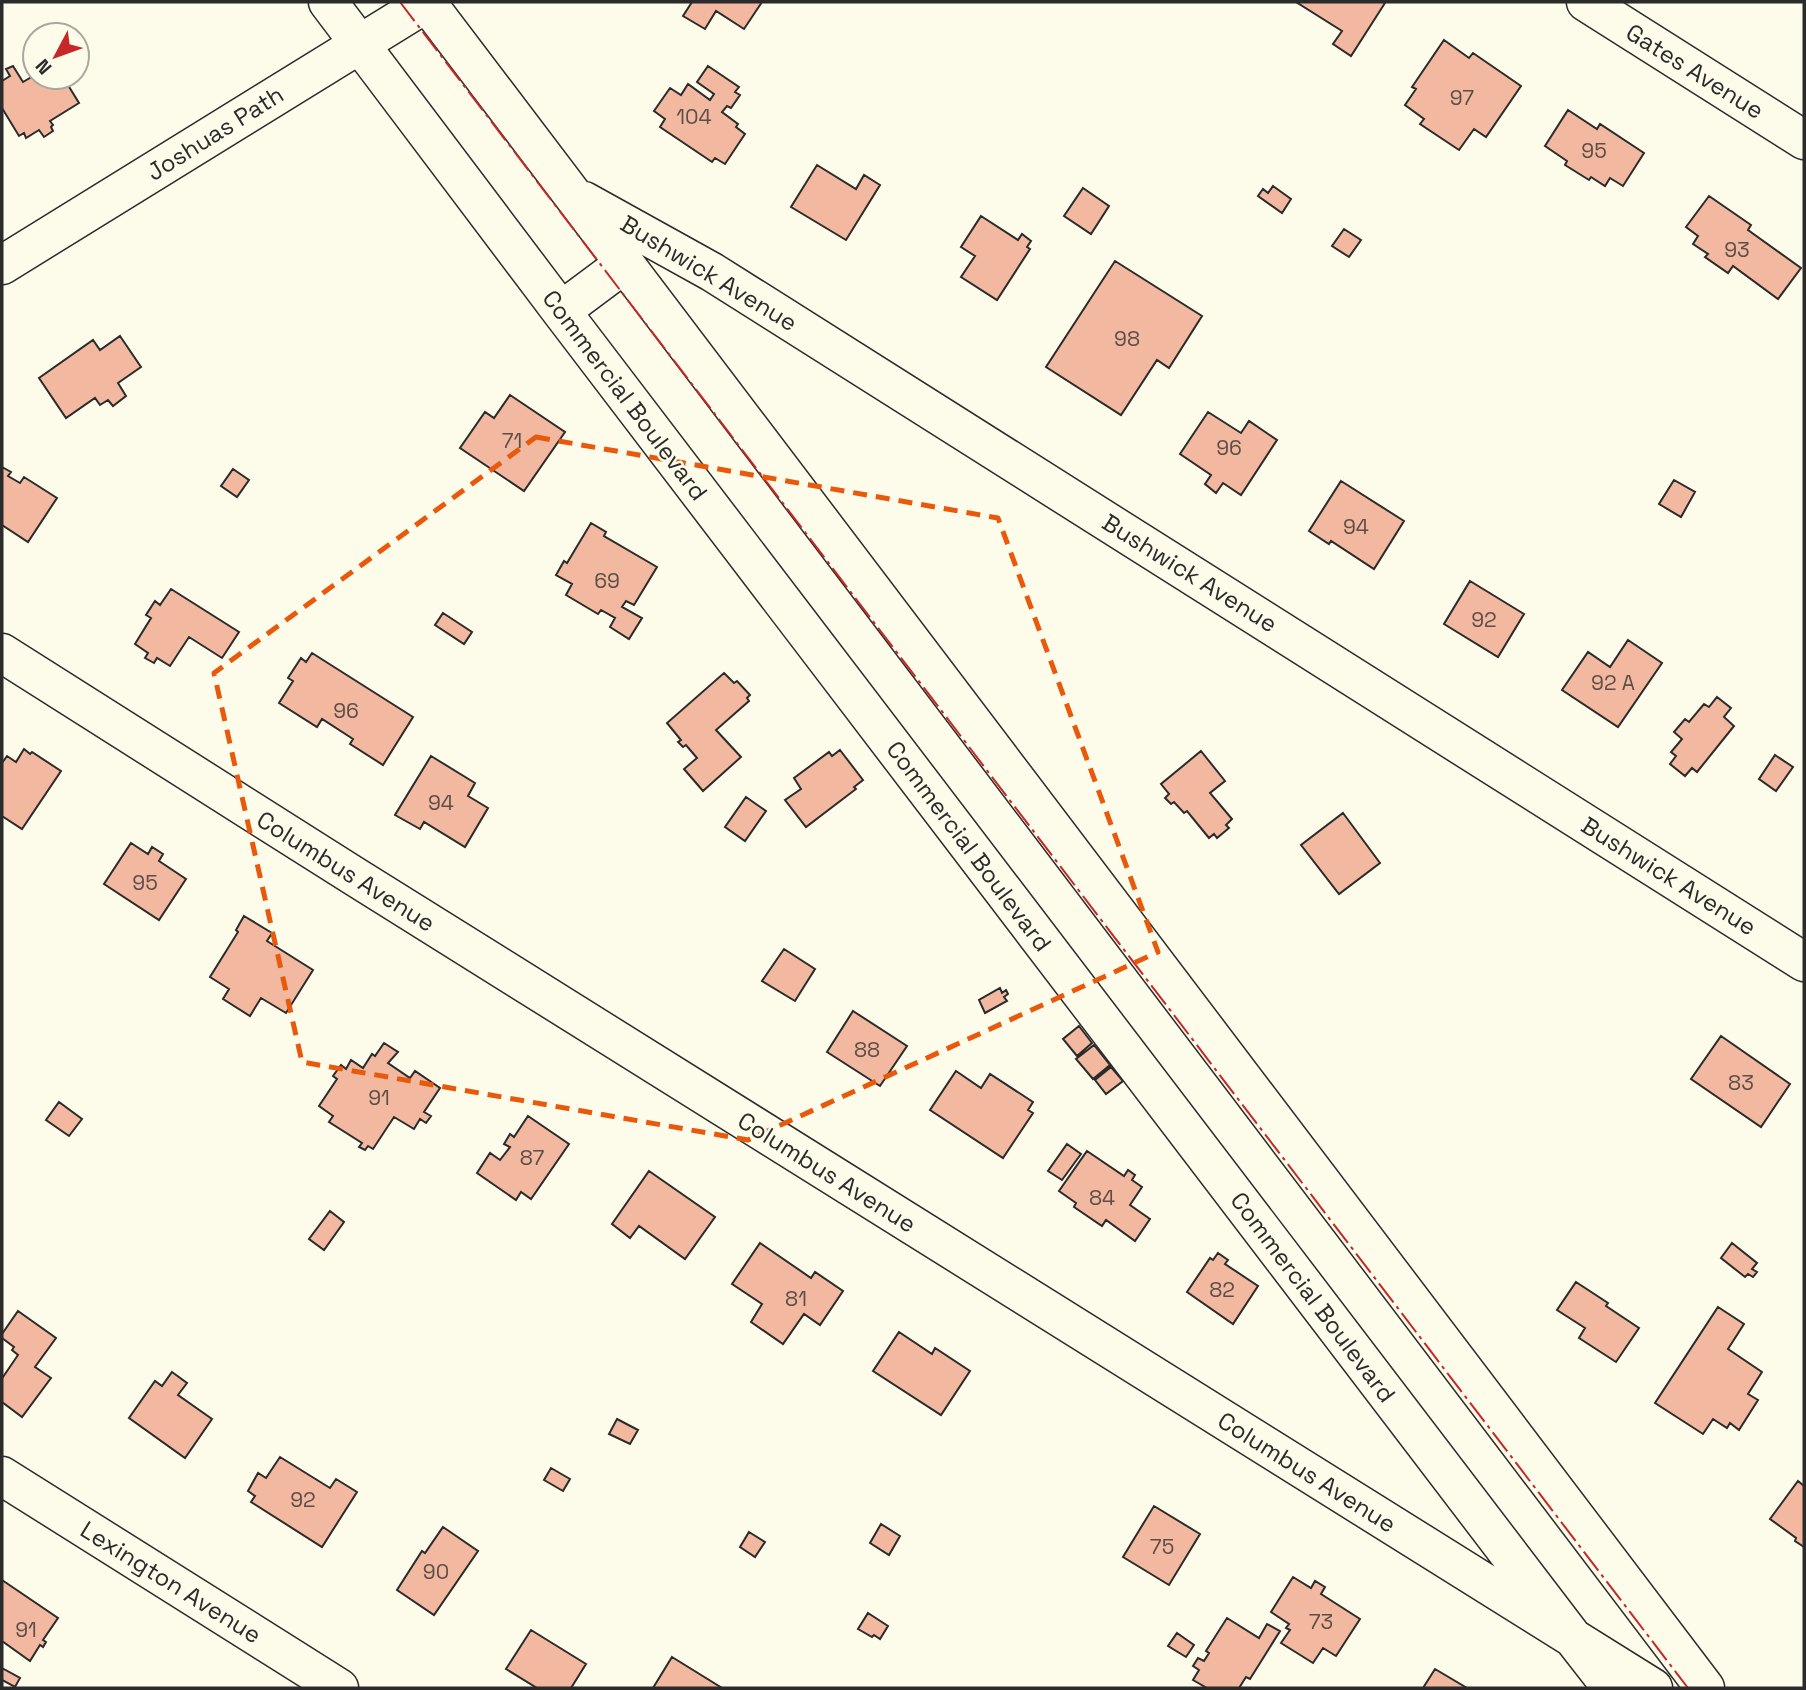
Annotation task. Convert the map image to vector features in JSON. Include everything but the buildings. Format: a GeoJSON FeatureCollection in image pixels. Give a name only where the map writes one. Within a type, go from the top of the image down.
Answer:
{"type":"FeatureCollection","features":[{"type":"Feature","properties":{"kind":"street","name":"Commercial Boulevard"},"geometry":{"type":"LineString","coordinates":[[328,2],[1612,1688]]}},
{"type":"Feature","properties":{"kind":"street","name":"Joshuas Path"},"geometry":{"type":"LineString","coordinates":[[2,265],[428,2]]}},
{"type":"Feature","properties":{"kind":"street"},"geometry":{"type":"LineString","coordinates":[[428,2],[570,193],[1705,1688]]}},
{"type":"Feature","properties":{"kind":"street","name":"Gates Avenue"},"geometry":{"type":"LineString","coordinates":[[1586,2],[1804,139]]}},
{"type":"Feature","properties":{"kind":"street","name":"Bushwick Avenue"},"geometry":{"type":"LineString","coordinates":[[570,193],[712,272],[1804,962]]}},
{"type":"Feature","properties":{"kind":"street"},"geometry":{"type":"LineString","coordinates":[[561,311],[624,264]]}},
{"type":"Feature","properties":{"kind":"street","name":"Columbus Avenue"},"geometry":{"type":"LineString","coordinates":[[2,653],[1653,1688]]}},
{"type":"Feature","properties":{"kind":"street","name":"Lexington Avenue"},"geometry":{"type":"LineString","coordinates":[[2,1476],[339,1688]]}},
{"type":"Feature","properties":{"kind":"highlighted area"},"geometry":{"type":"Polygon","coordinates":[[[536,437],[998,518],[1158,952],[748,1140],[302,1062],[214,673],[536,437]]]}},
{"type":"Feature","properties":{"kind":"power"},"geometry":{"type":"LineString","coordinates":[[400,2],[1688,1688]]}}]}
